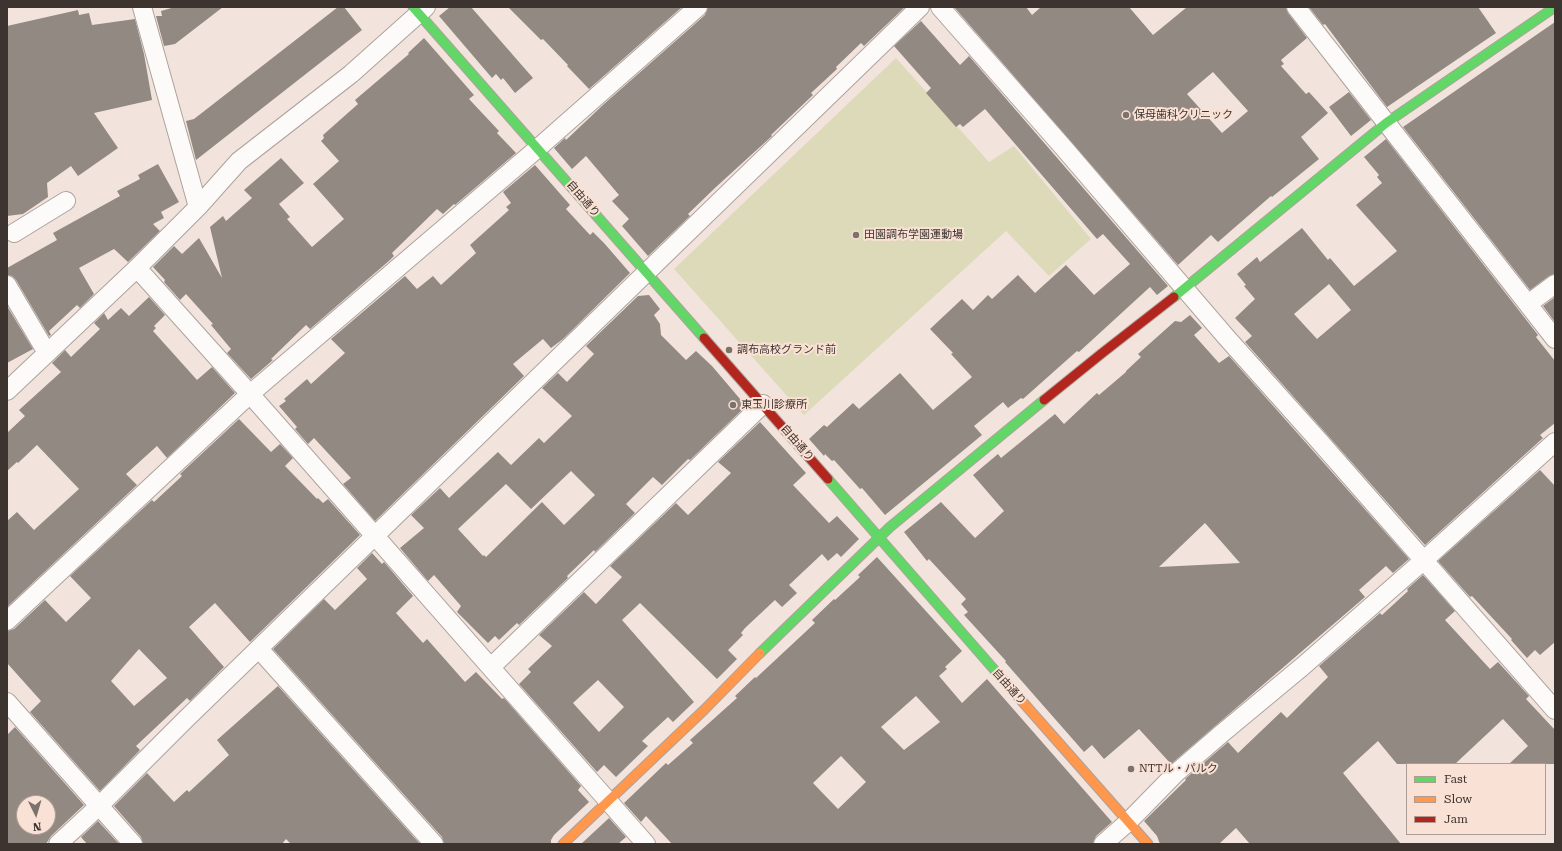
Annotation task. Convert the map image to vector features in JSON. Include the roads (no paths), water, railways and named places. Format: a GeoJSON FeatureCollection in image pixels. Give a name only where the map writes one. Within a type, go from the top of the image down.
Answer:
{"type":"FeatureCollection","features":[{"type":"Feature","properties":{"kind":"street"},"geometry":{"type":"LineString","coordinates":[[142,7],[198,207]]}},
{"type":"Feature","properties":{"kind":"street"},"geometry":{"type":"LineString","coordinates":[[7,621],[250,394],[538,148],[698,7]]}},
{"type":"Feature","properties":{"kind":"street"},"geometry":{"type":"LineString","coordinates":[[58,844],[99,806],[646,271],[920,7]]}},
{"type":"Feature","properties":{"kind":"street"},"geometry":{"type":"LineString","coordinates":[[940,7],[1185,289],[1555,710]]}},
{"type":"Feature","properties":{"kind":"street"},"geometry":{"type":"LineString","coordinates":[[1296,7],[1555,339]]}},
{"type":"Feature","properties":{"kind":"street"},"geometry":{"type":"LineString","coordinates":[[563,844],[704,710],[879,537],[1101,354],[1185,289],[1386,123],[1555,7]]}},
{"type":"Feature","properties":{"kind":"street"},"geometry":{"type":"LineString","coordinates":[[7,391],[137,268],[198,207],[239,160],[351,74],[419,10]]}},
{"type":"Feature","properties":{"kind":"street","name":"自由通り"},"geometry":{"type":"LineString","coordinates":[[419,10],[982,656],[1148,844]]}},
{"type":"Feature","properties":{"kind":"street"},"geometry":{"type":"LineString","coordinates":[[9,236],[66,201]]}},
{"type":"Feature","properties":{"kind":"street"},"geometry":{"type":"LineString","coordinates":[[137,268],[250,394],[646,844]]}},
{"type":"Feature","properties":{"kind":"street"},"geometry":{"type":"LineString","coordinates":[[1528,304],[1555,284]]}},
{"type":"Feature","properties":{"kind":"street"},"geometry":{"type":"LineString","coordinates":[[7,285],[47,353]]}},
{"type":"Feature","properties":{"kind":"street"},"geometry":{"type":"LineString","coordinates":[[491,667],[762,404]]}},
{"type":"Feature","properties":{"kind":"street"},"geometry":{"type":"LineString","coordinates":[[1103,844],[1128,822],[1176,773],[1303,666],[1423,561],[1555,442]]}},
{"type":"Feature","properties":{"kind":"street"},"geometry":{"type":"LineString","coordinates":[[259,649],[434,844]]}},
{"type":"Feature","properties":{"kind":"street"},"geometry":{"type":"LineString","coordinates":[[7,702],[133,844]]}},
{"type":"Feature","properties":{"kind":"place","name":"保母歯科クリニック"},"geometry":{"type":"Point","coordinates":[1126,115]}},
{"type":"Feature","properties":{"kind":"place","name":"田園調布学園運動場"},"geometry":{"type":"Point","coordinates":[856,235]}},
{"type":"Feature","properties":{"kind":"place","name":"調布高校グランド前"},"geometry":{"type":"Point","coordinates":[729,350]}},
{"type":"Feature","properties":{"kind":"place","name":"東玉川診療所"},"geometry":{"type":"Point","coordinates":[733,405]}},
{"type":"Feature","properties":{"kind":"place","name":"NTTル・パルク"},"geometry":{"type":"Point","coordinates":[1131,769]}}]}
